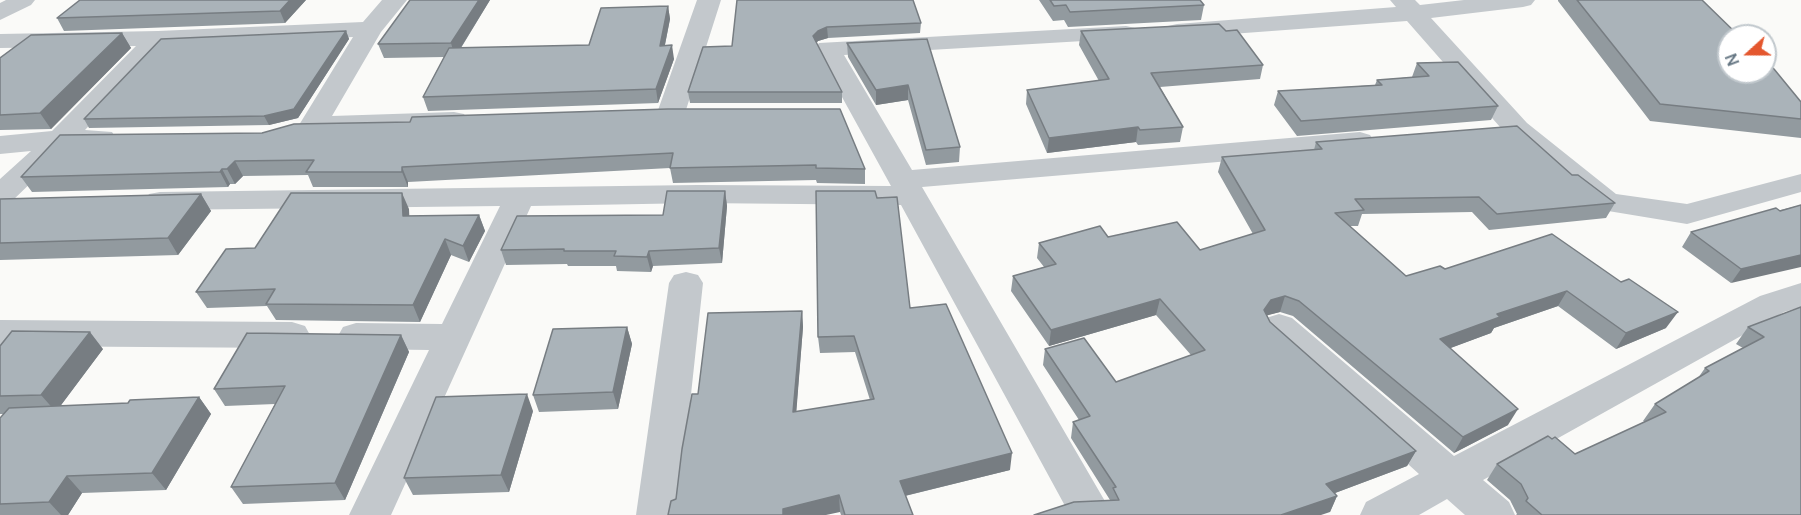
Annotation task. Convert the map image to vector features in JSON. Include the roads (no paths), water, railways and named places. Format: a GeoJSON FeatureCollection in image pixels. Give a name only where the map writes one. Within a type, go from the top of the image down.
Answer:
{"type":"FeatureCollection","features":[{"type":"Feature","properties":{"kind":"street"},"geometry":{"type":"LineString","coordinates":[[0,13],[23,0]]}},
{"type":"Feature","properties":{"kind":"street"},"geometry":{"type":"LineString","coordinates":[[395,0],[370,29],[302,127],[480,119]]}},
{"type":"Feature","properties":{"kind":"street"},"geometry":{"type":"LineString","coordinates":[[671,113],[709,0]]}},
{"type":"Feature","properties":{"kind":"street"},"geometry":{"type":"LineString","coordinates":[[1092,515],[828,48],[1193,30],[1409,6],[1523,0]]}},
{"type":"Feature","properties":{"kind":"street"},"geometry":{"type":"LineString","coordinates":[[1409,6],[1517,129],[1607,202],[1687,214],[1801,183]]}},
{"type":"Feature","properties":{"kind":"street"},"geometry":{"type":"LineString","coordinates":[[0,41],[158,38],[370,29]]}},
{"type":"Feature","properties":{"kind":"street"},"geometry":{"type":"LineString","coordinates":[[0,195],[60,139],[158,38]]}},
{"type":"Feature","properties":{"kind":"street"},"geometry":{"type":"LineString","coordinates":[[830,113],[864,113]]}},
{"type":"Feature","properties":{"kind":"street"},"geometry":{"type":"LineString","coordinates":[[1482,131],[1517,129]]}},
{"type":"Feature","properties":{"kind":"street"},"geometry":{"type":"LineString","coordinates":[[0,145],[60,139],[130,138]]}},
{"type":"Feature","properties":{"kind":"street"},"geometry":{"type":"LineString","coordinates":[[138,201],[698,195],[907,188],[1389,138]]}},
{"type":"Feature","properties":{"kind":"street"},"geometry":{"type":"LineString","coordinates":[[370,515],[519,198]]}},
{"type":"Feature","properties":{"kind":"street"},"geometry":{"type":"LineString","coordinates":[[0,205],[34,204]]}},
{"type":"Feature","properties":{"kind":"street"},"geometry":{"type":"LineString","coordinates":[[657,515],[686,283]]}},
{"type":"Feature","properties":{"kind":"street"},"geometry":{"type":"LineString","coordinates":[[1381,515],[1773,304],[1801,295]]}},
{"type":"Feature","properties":{"kind":"street"},"geometry":{"type":"LineString","coordinates":[[1279,327],[1494,515]]}},
{"type":"Feature","properties":{"kind":"street"},"geometry":{"type":"LineString","coordinates":[[0,333],[454,336]]}}]}
